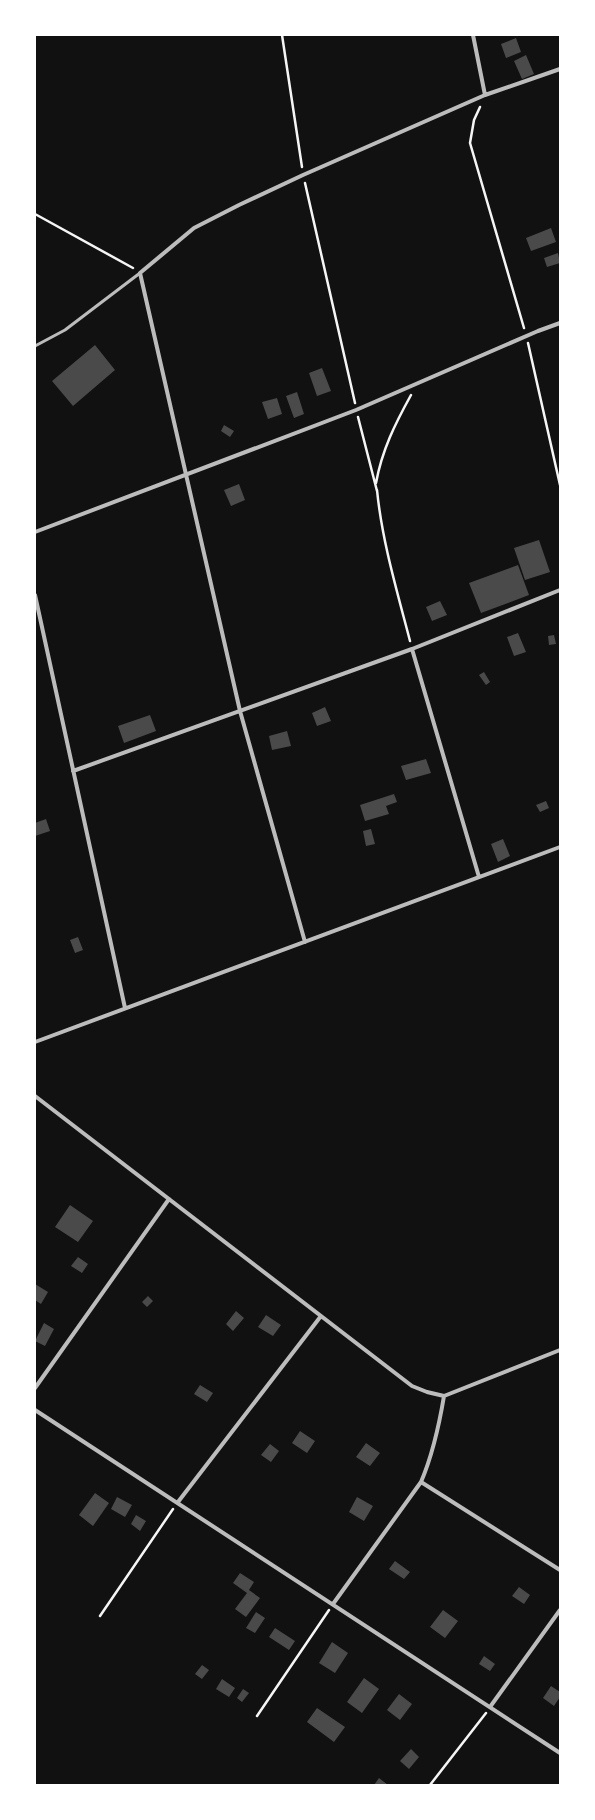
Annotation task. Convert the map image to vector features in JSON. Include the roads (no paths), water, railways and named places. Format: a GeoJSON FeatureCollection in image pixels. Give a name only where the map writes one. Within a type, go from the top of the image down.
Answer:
{"type":"FeatureCollection","features":[{"type":"Feature","properties":{"kind":"street"},"geometry":{"type":"LineString","coordinates":[[473,35],[485,96]]}},
{"type":"Feature","properties":{"kind":"street"},"geometry":{"type":"LineString","coordinates":[[305,942],[240,711],[140,273],[194,228],[239,205],[303,175],[485,96],[560,69]]}},
{"type":"Feature","properties":{"kind":"street"},"geometry":{"type":"LineString","coordinates":[[35,532],[356,410],[526,336],[560,323]]}},
{"type":"Feature","properties":{"kind":"street"},"geometry":{"type":"LineString","coordinates":[[73,771],[412,649],[560,590]]}},
{"type":"Feature","properties":{"kind":"street"},"geometry":{"type":"LineString","coordinates":[[35,595],[125,1008]]}},
{"type":"Feature","properties":{"kind":"street"},"geometry":{"type":"LineString","coordinates":[[412,649],[479,877]]}},
{"type":"Feature","properties":{"kind":"street"},"geometry":{"type":"LineString","coordinates":[[35,1042],[560,847]]}},
{"type":"Feature","properties":{"kind":"street"},"geometry":{"type":"LineString","coordinates":[[35,1096],[412,1386],[427,1392],[444,1396],[560,1350]]}},
{"type":"Feature","properties":{"kind":"street"},"geometry":{"type":"LineString","coordinates":[[35,1388],[169,1199]]}},
{"type":"Feature","properties":{"kind":"street"},"geometry":{"type":"LineString","coordinates":[[178,1502],[321,1316]]}},
{"type":"Feature","properties":{"kind":"street"},"geometry":{"type":"LineString","coordinates":[[333,1604],[421,1482],[430,1461],[438,1430],[444,1396]]}},
{"type":"Feature","properties":{"kind":"street"},"geometry":{"type":"LineString","coordinates":[[35,1410],[560,1753]]}},
{"type":"Feature","properties":{"kind":"street"},"geometry":{"type":"LineString","coordinates":[[421,1482],[560,1570]]}},
{"type":"Feature","properties":{"kind":"street"},"geometry":{"type":"LineString","coordinates":[[490,1707],[560,1610]]}},
{"type":"Feature","properties":{"kind":"lane"},"geometry":{"type":"LineString","coordinates":[[35,346],[65,330],[140,273]]}}]}
